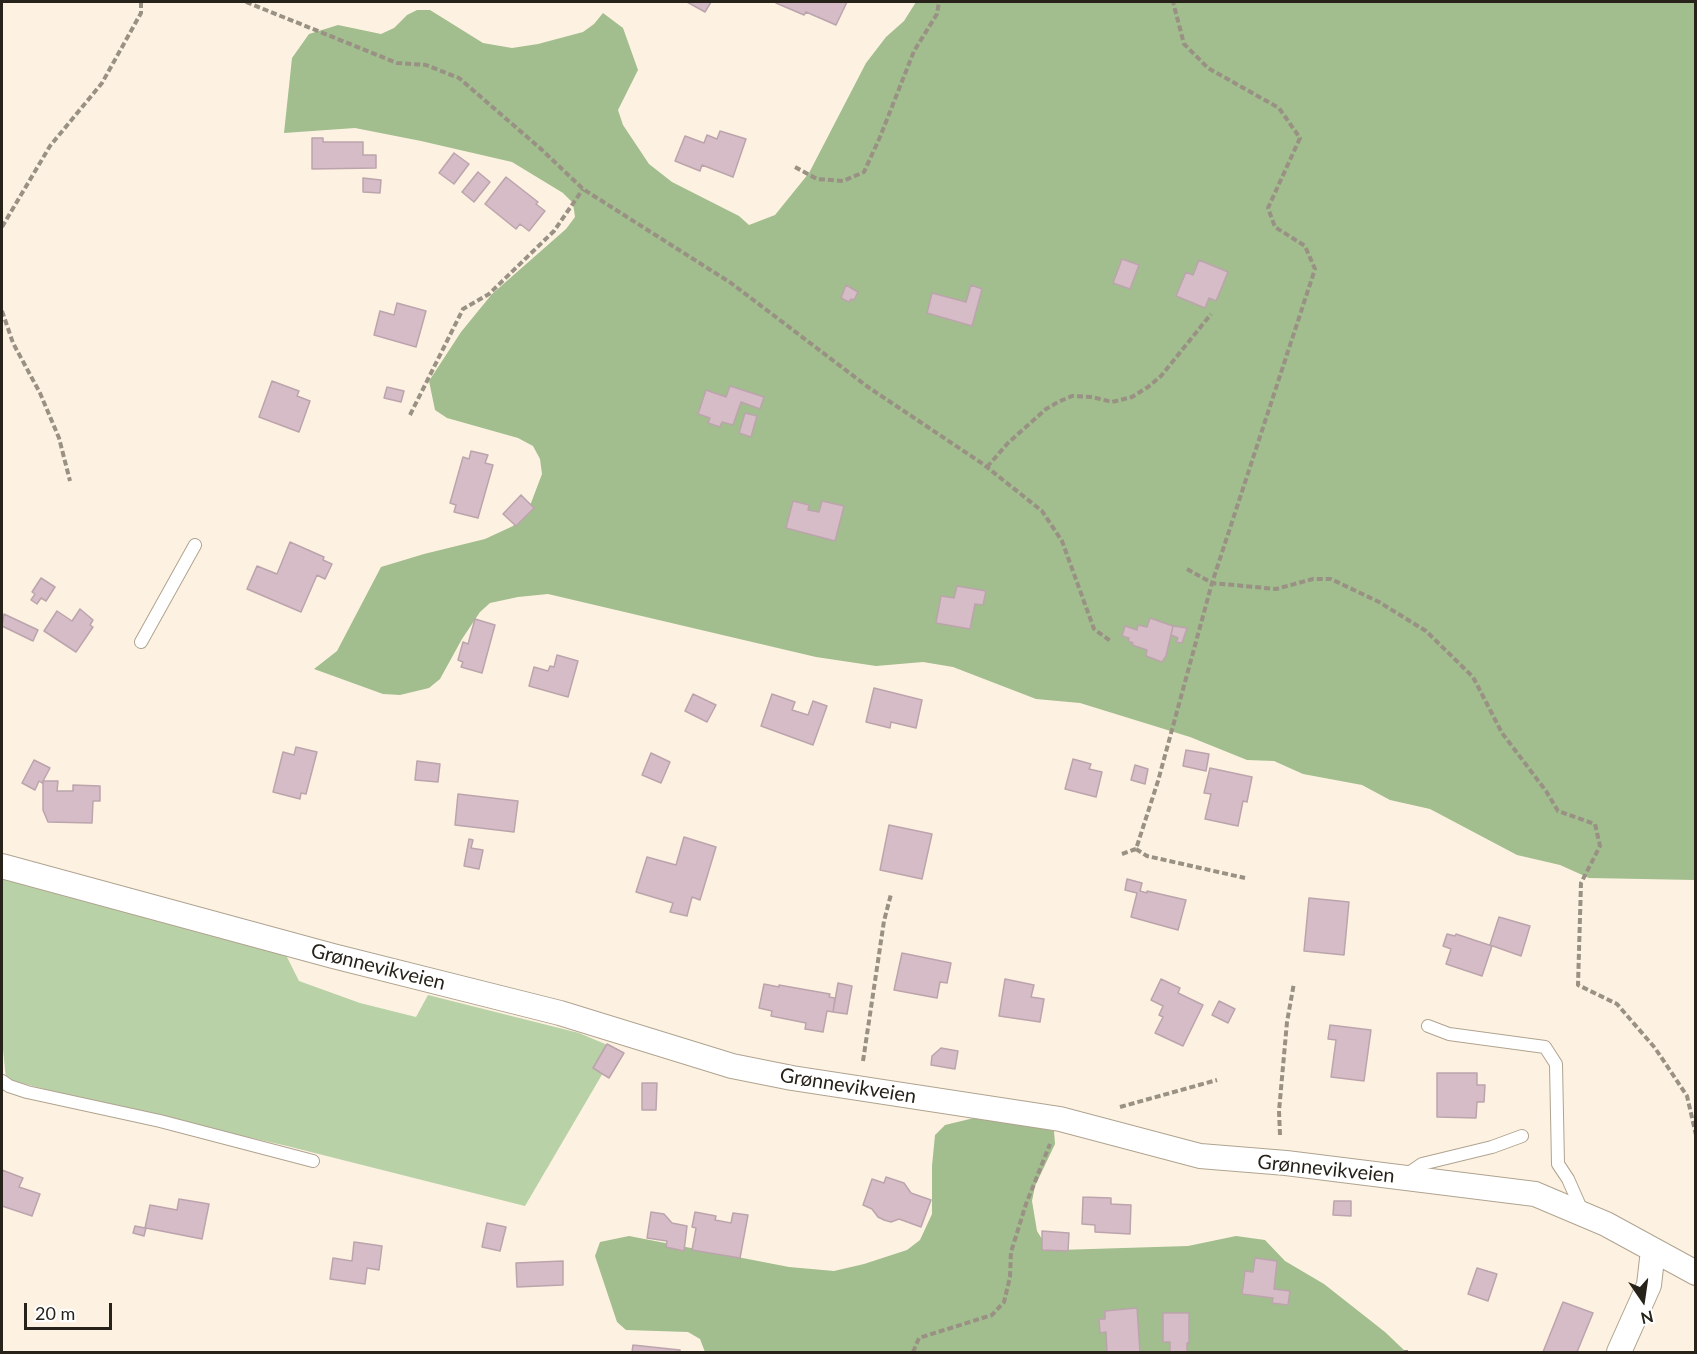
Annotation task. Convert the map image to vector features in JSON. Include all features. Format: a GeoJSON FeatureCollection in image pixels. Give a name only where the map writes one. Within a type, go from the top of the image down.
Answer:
{"type":"FeatureCollection","features":[{"type":"Feature","properties":{"kind":"street","name":"Grønnevikveien"},"geometry":{"type":"LineString","coordinates":[[2,866],[333,956],[560,1012],[732,1066],[858,1089],[1060,1119],[1200,1156],[1282,1163],[1535,1194],[1606,1224],[1695,1273]]}},
{"type":"Feature","properties":{"kind":"street"},"geometry":{"type":"LineString","coordinates":[[1619,1353],[1649,1285],[1653,1250]]}},
{"type":"Feature","properties":{"kind":"lane"},"geometry":{"type":"LineString","coordinates":[[141,642],[195,545]]}},
{"type":"Feature","properties":{"kind":"lane"},"geometry":{"type":"LineString","coordinates":[[1428,1026],[1449,1034],[1545,1047],[1557,1064],[1558,1164],[1568,1179],[1583,1214]]}},
{"type":"Feature","properties":{"kind":"lane"},"geometry":{"type":"LineString","coordinates":[[2,1082],[27,1092],[160,1120],[313,1161]]}},
{"type":"Feature","properties":{"kind":"lane"},"geometry":{"type":"LineString","coordinates":[[1402,1178],[1422,1164],[1492,1147],[1522,1136]]}},
{"type":"Feature","properties":{"kind":"path"},"geometry":{"type":"LineString","coordinates":[[2,227],[50,146],[102,83],[141,13],[141,2]]}},
{"type":"Feature","properties":{"kind":"path"},"geometry":{"type":"LineString","coordinates":[[246,2],[397,63],[426,65],[459,78],[583,189],[731,283],[868,387],[987,467],[1042,511],[1062,541],[1094,629],[1112,642]]}},
{"type":"Feature","properties":{"kind":"path"},"geometry":{"type":"LineString","coordinates":[[795,167],[817,178],[843,181],[864,172],[914,51],[937,14],[939,2]]}},
{"type":"Feature","properties":{"kind":"path"},"geometry":{"type":"LineString","coordinates":[[1136,849],[1158,781],[1212,583],[1315,269],[1305,246],[1275,227],[1268,208],[1300,138],[1279,108],[1208,68],[1185,44],[1173,2]]}},
{"type":"Feature","properties":{"kind":"path"},"geometry":{"type":"LineString","coordinates":[[410,415],[463,309],[489,294],[554,231],[583,189]]}},
{"type":"Feature","properties":{"kind":"path"},"geometry":{"type":"LineString","coordinates":[[2,310],[13,343],[40,393],[59,438],[70,481]]}},
{"type":"Feature","properties":{"kind":"path"},"geometry":{"type":"LineString","coordinates":[[987,467],[1008,443],[1046,409],[1058,402],[1072,396],[1112,402],[1132,397],[1148,387],[1161,376],[1211,314]]}},
{"type":"Feature","properties":{"kind":"path"},"geometry":{"type":"LineString","coordinates":[[1187,569],[1212,583],[1276,589],[1313,579],[1331,579],[1380,602],[1426,631],[1473,677],[1502,733],[1546,791],[1558,811],[1595,824],[1600,846],[1581,883],[1578,984],[1617,1004],[1655,1048],[1687,1096],[1695,1135]]}},
{"type":"Feature","properties":{"kind":"path"},"geometry":{"type":"LineString","coordinates":[[1122,854],[1136,849]]}},
{"type":"Feature","properties":{"kind":"path"},"geometry":{"type":"LineString","coordinates":[[1136,849],[1147,856],[1245,878]]}},
{"type":"Feature","properties":{"kind":"path"},"geometry":{"type":"LineString","coordinates":[[858,1089],[884,921],[891,894]]}},
{"type":"Feature","properties":{"kind":"path"},"geometry":{"type":"LineString","coordinates":[[1282,1163],[1279,1111],[1287,1022],[1294,983]]}},
{"type":"Feature","properties":{"kind":"path"},"geometry":{"type":"LineString","coordinates":[[1118,1107],[1217,1080]]}},
{"type":"Feature","properties":{"kind":"path"},"geometry":{"type":"LineString","coordinates":[[913,1353],[919,1338],[992,1315],[1004,1302],[1010,1277],[1011,1252],[1014,1242],[1026,1204],[1060,1119]]}},
{"type":"Feature","properties":{"kind":"green space"},"geometry":{"type":"Polygon","coordinates":[[[916,2],[1695,2],[1695,880],[1589,878],[1560,865],[1517,855],[1430,809],[1390,800],[1362,785],[1303,774],[1274,761],[1247,760],[1190,737],[1080,703],[1036,699],[953,667],[923,662],[876,666],[816,657],[548,594],[490,603],[480,612],[462,639],[440,679],[429,688],[400,695],[383,694],[314,669],[337,651],[381,567],[485,539],[513,526],[531,503],[542,474],[540,459],[533,446],[518,438],[447,418],[435,410],[429,381],[461,332],[492,294],[566,229],[575,217],[573,203],[563,193],[512,162],[355,128],[284,133],[292,58],[309,34],[338,25],[381,34],[394,28],[407,15],[417,10],[430,10],[483,43],[512,48],[538,44],[583,32],[603,13],[623,28],[638,70],[618,110],[623,125],[649,164],[672,182],[739,216],[749,225],[775,215],[809,173],[866,63],[886,37],[904,21],[916,2]]]}},
{"type":"Feature","properties":{"kind":"green space"},"geometry":{"type":"Polygon","coordinates":[[[2,879],[284,951],[299,981],[360,1003],[416,1017],[428,995],[579,1033],[617,1049],[525,1206],[6,1079],[2,1039],[2,879]]]}},
{"type":"Feature","properties":{"kind":"green space"},"geometry":{"type":"Polygon","coordinates":[[[974,1118],[1009,1118],[1054,1131],[1055,1144],[1035,1186],[1032,1201],[1037,1231],[1045,1244],[1059,1250],[1188,1246],[1236,1236],[1265,1240],[1285,1261],[1324,1284],[1385,1332],[1406,1352],[705,1352],[700,1339],[688,1332],[626,1330],[617,1322],[595,1256],[600,1242],[629,1236],[789,1267],[834,1271],[907,1250],[920,1240],[932,1214],[932,1166],[935,1135],[945,1125],[974,1118]]]}},
{"type":"Feature","properties":{"kind":"building"},"geometry":{"type":"Polygon","coordinates":[[[687,2],[711,2],[705,12],[687,2]]]}},
{"type":"Feature","properties":{"kind":"building"},"geometry":{"type":"Polygon","coordinates":[[[777,2],[847,2],[836,25],[806,12],[804,15],[777,2]]]}},
{"type":"Feature","properties":{"kind":"building"},"geometry":{"type":"Polygon","coordinates":[[[720,131],[746,139],[733,177],[702,165],[700,171],[675,161],[685,136],[704,143],[707,135],[717,139],[720,131]]]}},
{"type":"Feature","properties":{"kind":"building"},"geometry":{"type":"Polygon","coordinates":[[[312,138],[323,138],[323,142],[363,142],[363,155],[376,155],[376,168],[312,169],[312,138]]]}},
{"type":"Feature","properties":{"kind":"building"},"geometry":{"type":"Polygon","coordinates":[[[454,153],[469,164],[454,184],[439,173],[454,153]]]}},
{"type":"Feature","properties":{"kind":"building"},"geometry":{"type":"Polygon","coordinates":[[[478,172],[490,182],[474,202],[462,192],[478,172]]]}},
{"type":"Feature","properties":{"kind":"building"},"geometry":{"type":"Polygon","coordinates":[[[506,177],[538,202],[536,204],[545,211],[529,231],[520,224],[516,229],[485,204],[506,177]]]}},
{"type":"Feature","properties":{"kind":"building"},"geometry":{"type":"Polygon","coordinates":[[[363,178],[381,180],[380,193],[363,192],[363,178]]]}},
{"type":"Feature","properties":{"kind":"building"},"geometry":{"type":"Polygon","coordinates":[[[1122,259],[1139,265],[1130,289],[1113,283],[1122,259]]]}},
{"type":"Feature","properties":{"kind":"building"},"geometry":{"type":"Polygon","coordinates":[[[1199,260],[1228,272],[1216,301],[1209,298],[1205,308],[1176,296],[1186,272],[1193,275],[1199,260]]]}},
{"type":"Feature","properties":{"kind":"building"},"geometry":{"type":"Polygon","coordinates":[[[846,285],[858,292],[854,300],[851,299],[849,302],[841,298],[846,285]]]}},
{"type":"Feature","properties":{"kind":"building"},"geometry":{"type":"Polygon","coordinates":[[[971,285],[982,289],[972,326],[927,313],[932,293],[966,302],[971,285]]]}},
{"type":"Feature","properties":{"kind":"building"},"geometry":{"type":"Polygon","coordinates":[[[397,303],[426,311],[416,347],[374,335],[380,311],[394,315],[397,303]]]}},
{"type":"Feature","properties":{"kind":"building"},"geometry":{"type":"Polygon","coordinates":[[[272,381],[299,391],[297,396],[310,401],[299,432],[259,417],[272,381]]]}},
{"type":"Feature","properties":{"kind":"building"},"geometry":{"type":"Polygon","coordinates":[[[730,386],[764,397],[760,409],[741,402],[733,425],[722,422],[720,427],[708,423],[710,418],[698,414],[706,390],[726,397],[730,386]]]}},
{"type":"Feature","properties":{"kind":"building"},"geometry":{"type":"Polygon","coordinates":[[[387,387],[404,391],[401,402],[384,398],[387,387]]]}},
{"type":"Feature","properties":{"kind":"building"},"geometry":{"type":"Polygon","coordinates":[[[745,413],[757,416],[751,437],[739,433],[745,413]]]}},
{"type":"Feature","properties":{"kind":"building"},"geometry":{"type":"Polygon","coordinates":[[[471,451],[488,455],[485,463],[493,465],[478,518],[454,512],[456,505],[450,503],[463,457],[469,459],[471,451]]]}},
{"type":"Feature","properties":{"kind":"building"},"geometry":{"type":"Polygon","coordinates":[[[521,495],[534,508],[516,526],[503,514],[521,495]]]}},
{"type":"Feature","properties":{"kind":"building"},"geometry":{"type":"Polygon","coordinates":[[[793,501],[809,505],[808,510],[819,512],[822,501],[844,506],[835,541],[786,528],[793,501]]]}},
{"type":"Feature","properties":{"kind":"building"},"geometry":{"type":"Polygon","coordinates":[[[290,542],[324,557],[323,560],[332,564],[325,579],[317,575],[301,612],[247,589],[257,566],[277,574],[290,542]]]}},
{"type":"Feature","properties":{"kind":"building"},"geometry":{"type":"Polygon","coordinates":[[[41,578],[55,587],[46,601],[41,598],[37,604],[31,600],[35,594],[32,592],[41,578]]]}},
{"type":"Feature","properties":{"kind":"building"},"geometry":{"type":"Polygon","coordinates":[[[957,586],[986,591],[983,605],[975,604],[970,629],[936,623],[941,596],[954,598],[957,586]]]}},
{"type":"Feature","properties":{"kind":"building"},"geometry":{"type":"Polygon","coordinates":[[[80,609],[93,620],[90,625],[93,627],[76,652],[44,631],[57,611],[72,621],[80,609]]]}},
{"type":"Feature","properties":{"kind":"building"},"geometry":{"type":"Polygon","coordinates":[[[4,614],[38,630],[33,641],[2,626],[4,614]]]}},
{"type":"Feature","properties":{"kind":"building"},"geometry":{"type":"Polygon","coordinates":[[[1150,618],[1173,626],[1166,656],[1162,662],[1146,656],[1147,650],[1132,645],[1133,643],[1128,641],[1129,638],[1122,636],[1125,626],[1137,630],[1138,625],[1147,627],[1150,618]]]}},
{"type":"Feature","properties":{"kind":"building"},"geometry":{"type":"Polygon","coordinates":[[[475,619],[495,625],[482,673],[461,667],[463,662],[458,660],[463,642],[468,644],[475,619]]]}},
{"type":"Feature","properties":{"kind":"building"},"geometry":{"type":"Polygon","coordinates":[[[1173,626],[1187,628],[1182,643],[1176,642],[1178,638],[1171,635],[1173,626]]]}},
{"type":"Feature","properties":{"kind":"building"},"geometry":{"type":"Polygon","coordinates":[[[557,655],[578,661],[568,697],[529,686],[534,667],[548,671],[550,666],[554,667],[557,655]]]}},
{"type":"Feature","properties":{"kind":"building"},"geometry":{"type":"Polygon","coordinates":[[[874,688],[922,700],[916,728],[891,722],[890,728],[866,722],[874,688]]]}},
{"type":"Feature","properties":{"kind":"building"},"geometry":{"type":"Polygon","coordinates":[[[693,694],[716,705],[707,722],[685,711],[693,694]]]}},
{"type":"Feature","properties":{"kind":"building"},"geometry":{"type":"Polygon","coordinates":[[[772,694],[795,702],[792,710],[808,715],[813,701],[827,706],[813,745],[761,726],[772,694]]]}},
{"type":"Feature","properties":{"kind":"building"},"geometry":{"type":"Polygon","coordinates":[[[296,747],[317,752],[306,794],[301,793],[300,799],[273,792],[283,752],[294,755],[296,747]]]}},
{"type":"Feature","properties":{"kind":"building"},"geometry":{"type":"Polygon","coordinates":[[[1186,750],[1209,754],[1206,771],[1183,766],[1186,750]]]}},
{"type":"Feature","properties":{"kind":"building"},"geometry":{"type":"Polygon","coordinates":[[[651,753],[670,762],[661,783],[642,775],[651,753]]]}},
{"type":"Feature","properties":{"kind":"building"},"geometry":{"type":"Polygon","coordinates":[[[1073,759],[1091,764],[1089,769],[1102,772],[1096,797],[1065,789],[1073,759]]]}},
{"type":"Feature","properties":{"kind":"building"},"geometry":{"type":"Polygon","coordinates":[[[34,760],[50,768],[42,783],[39,781],[35,790],[22,783],[34,760]]]}},
{"type":"Feature","properties":{"kind":"building"},"geometry":{"type":"Polygon","coordinates":[[[417,761],[440,764],[438,782],[415,780],[417,761]]]}},
{"type":"Feature","properties":{"kind":"building"},"geometry":{"type":"Polygon","coordinates":[[[1135,765],[1148,769],[1145,784],[1131,780],[1135,765]]]}},
{"type":"Feature","properties":{"kind":"building"},"geometry":{"type":"Polygon","coordinates":[[[1210,768],[1252,777],[1247,802],[1243,801],[1238,826],[1205,819],[1211,794],[1204,793],[1210,768]]]}},
{"type":"Feature","properties":{"kind":"building"},"geometry":{"type":"Polygon","coordinates":[[[43,781],[58,781],[57,791],[73,791],[73,785],[100,786],[100,801],[93,801],[92,823],[48,822],[43,810],[43,781]]]}},
{"type":"Feature","properties":{"kind":"building"},"geometry":{"type":"Polygon","coordinates":[[[458,794],[518,801],[514,832],[455,825],[458,794]]]}},
{"type":"Feature","properties":{"kind":"building"},"geometry":{"type":"Polygon","coordinates":[[[889,825],[932,834],[922,879],[880,870],[889,825]]]}},
{"type":"Feature","properties":{"kind":"building"},"geometry":{"type":"Polygon","coordinates":[[[684,837],[716,847],[700,900],[692,897],[687,916],[670,912],[673,903],[636,892],[647,857],[676,865],[684,837]]]}},
{"type":"Feature","properties":{"kind":"building"},"geometry":{"type":"Polygon","coordinates":[[[469,839],[473,840],[471,848],[483,850],[479,869],[464,866],[469,839]]]}},
{"type":"Feature","properties":{"kind":"building"},"geometry":{"type":"Polygon","coordinates":[[[1127,879],[1142,883],[1140,891],[1186,900],[1178,930],[1131,917],[1137,893],[1125,890],[1127,879]]]}},
{"type":"Feature","properties":{"kind":"building"},"geometry":{"type":"Polygon","coordinates":[[[1309,898],[1349,902],[1344,955],[1304,951],[1309,898]]]}},
{"type":"Feature","properties":{"kind":"building"},"geometry":{"type":"Polygon","coordinates":[[[1499,917],[1530,926],[1521,956],[1490,945],[1499,917]]]}},
{"type":"Feature","properties":{"kind":"building"},"geometry":{"type":"Polygon","coordinates":[[[1447,934],[1455,936],[1456,934],[1492,946],[1482,976],[1446,964],[1451,949],[1443,946],[1447,934]]]}},
{"type":"Feature","properties":{"kind":"building"},"geometry":{"type":"Polygon","coordinates":[[[902,953],[951,963],[947,983],[940,982],[937,998],[894,990],[902,953]]]}},
{"type":"Feature","properties":{"kind":"building"},"geometry":{"type":"Polygon","coordinates":[[[1005,979],[1034,985],[1031,997],[1044,999],[1040,1022],[999,1016],[1005,979]]]}},
{"type":"Feature","properties":{"kind":"building"},"geometry":{"type":"Polygon","coordinates":[[[1161,979],[1180,988],[1178,993],[1203,1005],[1183,1046],[1155,1033],[1163,1017],[1159,1015],[1163,1006],[1151,1000],[1161,979]]]}},
{"type":"Feature","properties":{"kind":"building"},"geometry":{"type":"Polygon","coordinates":[[[838,983],[852,986],[847,1014],[833,1012],[838,983]]]}},
{"type":"Feature","properties":{"kind":"building"},"geometry":{"type":"Polygon","coordinates":[[[764,984],[830,994],[829,997],[835,998],[833,1012],[827,1011],[823,1032],[805,1029],[806,1023],[771,1016],[772,1011],[759,1008],[764,984]]]}},
{"type":"Feature","properties":{"kind":"building"},"geometry":{"type":"Polygon","coordinates":[[[1219,1001],[1235,1009],[1228,1023],[1212,1015],[1219,1001]]]}},
{"type":"Feature","properties":{"kind":"building"},"geometry":{"type":"Polygon","coordinates":[[[1330,1025],[1371,1030],[1364,1081],[1331,1077],[1336,1040],[1328,1039],[1330,1025]]]}},
{"type":"Feature","properties":{"kind":"building"},"geometry":{"type":"Polygon","coordinates":[[[607,1044],[624,1053],[609,1078],[593,1068],[607,1044]]]}},
{"type":"Feature","properties":{"kind":"building"},"geometry":{"type":"Polygon","coordinates":[[[941,1048],[958,1051],[955,1069],[931,1065],[932,1056],[941,1048]]]}},
{"type":"Feature","properties":{"kind":"building"},"geometry":{"type":"Polygon","coordinates":[[[1437,1073],[1477,1073],[1477,1085],[1485,1085],[1484,1102],[1477,1102],[1476,1118],[1437,1117],[1437,1073]]]}},
{"type":"Feature","properties":{"kind":"building"},"geometry":{"type":"Polygon","coordinates":[[[642,1083],[657,1083],[656,1110],[642,1110],[642,1083]]]}},
{"type":"Feature","properties":{"kind":"building"},"geometry":{"type":"Polygon","coordinates":[[[2,1170],[23,1178],[19,1187],[40,1194],[32,1216],[2,1206],[2,1170]]]}},
{"type":"Feature","properties":{"kind":"building"},"geometry":{"type":"Polygon","coordinates":[[[886,1177],[904,1183],[911,1193],[931,1200],[921,1227],[899,1219],[891,1222],[884,1220],[878,1217],[872,1209],[863,1205],[872,1179],[884,1183],[886,1177]]]}},
{"type":"Feature","properties":{"kind":"building"},"geometry":{"type":"Polygon","coordinates":[[[1083,1197],[1111,1198],[1111,1204],[1131,1205],[1130,1234],[1095,1232],[1095,1225],[1082,1224],[1083,1197]]]}},
{"type":"Feature","properties":{"kind":"building"},"geometry":{"type":"Polygon","coordinates":[[[179,1199],[209,1204],[202,1239],[146,1228],[144,1236],[133,1233],[135,1226],[145,1228],[150,1205],[177,1210],[179,1199]]]}},
{"type":"Feature","properties":{"kind":"building"},"geometry":{"type":"Polygon","coordinates":[[[1334,1201],[1351,1201],[1351,1216],[1333,1215],[1334,1201]]]}},
{"type":"Feature","properties":{"kind":"building"},"geometry":{"type":"Polygon","coordinates":[[[651,1212],[664,1214],[672,1223],[687,1226],[684,1251],[666,1247],[667,1241],[647,1238],[651,1212]]]}},
{"type":"Feature","properties":{"kind":"building"},"geometry":{"type":"Polygon","coordinates":[[[695,1212],[716,1216],[715,1220],[731,1223],[733,1213],[748,1215],[740,1258],[692,1250],[696,1228],[692,1227],[695,1212]]]}},
{"type":"Feature","properties":{"kind":"building"},"geometry":{"type":"Polygon","coordinates":[[[487,1223],[506,1227],[500,1251],[482,1247],[487,1223]]]}},
{"type":"Feature","properties":{"kind":"building"},"geometry":{"type":"Polygon","coordinates":[[[1042,1231],[1069,1233],[1068,1251],[1042,1250],[1042,1231]]]}},
{"type":"Feature","properties":{"kind":"building"},"geometry":{"type":"Polygon","coordinates":[[[354,1242],[382,1246],[379,1270],[367,1268],[365,1284],[330,1279],[333,1258],[352,1261],[354,1242]]]}},
{"type":"Feature","properties":{"kind":"building"},"geometry":{"type":"Polygon","coordinates":[[[1255,1258],[1277,1261],[1274,1289],[1290,1291],[1288,1305],[1272,1303],[1273,1298],[1242,1294],[1245,1271],[1253,1272],[1255,1258]]]}},
{"type":"Feature","properties":{"kind":"building"},"geometry":{"type":"Polygon","coordinates":[[[563,1261],[563,1285],[517,1287],[516,1263],[563,1261]]]}},
{"type":"Feature","properties":{"kind":"building"},"geometry":{"type":"Polygon","coordinates":[[[1477,1268],[1497,1274],[1488,1301],[1468,1294],[1477,1268]]]}},
{"type":"Feature","properties":{"kind":"building"},"geometry":{"type":"Polygon","coordinates":[[[1563,1302],[1593,1313],[1577,1352],[1543,1352],[1563,1302]]]}},
{"type":"Feature","properties":{"kind":"building"},"geometry":{"type":"Polygon","coordinates":[[[1137,1308],[1140,1352],[1107,1352],[1106,1332],[1100,1333],[1099,1319],[1105,1319],[1105,1311],[1137,1308]]]}},
{"type":"Feature","properties":{"kind":"building"},"geometry":{"type":"Polygon","coordinates":[[[1163,1313],[1189,1313],[1187,1352],[1170,1352],[1170,1342],[1163,1342],[1163,1313]]]}},
{"type":"Feature","properties":{"kind":"building"},"geometry":{"type":"Polygon","coordinates":[[[633,1345],[680,1350],[680,1352],[632,1352],[633,1345]]]}}]}
